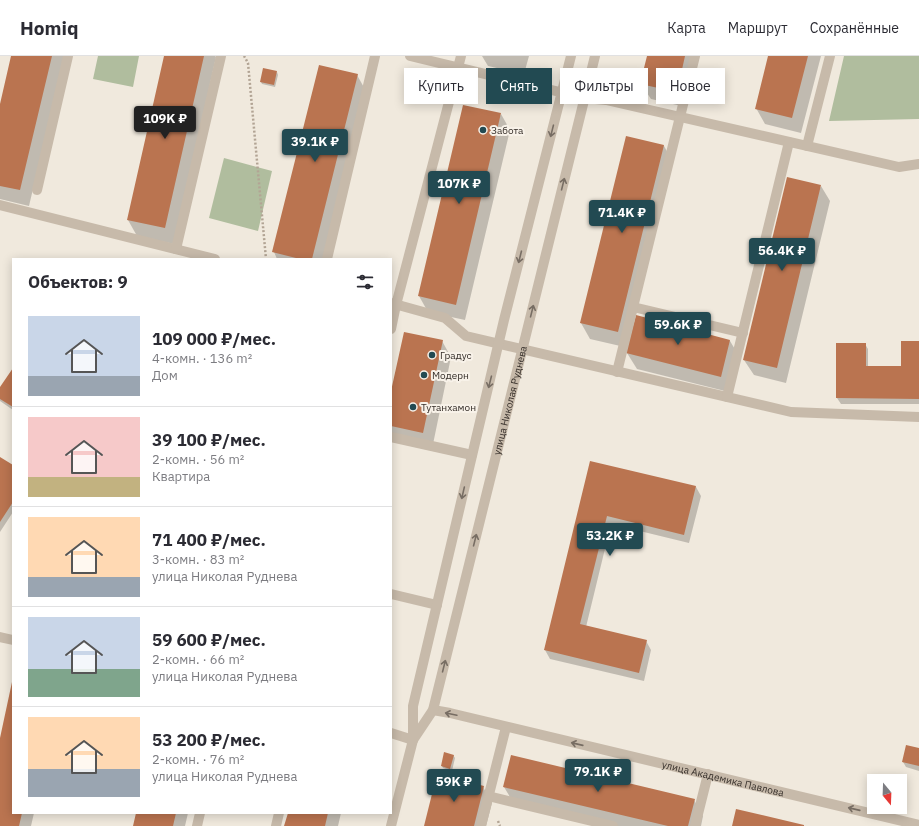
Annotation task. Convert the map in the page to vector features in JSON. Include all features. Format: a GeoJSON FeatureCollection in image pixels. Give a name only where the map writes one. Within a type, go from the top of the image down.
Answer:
{"type":"FeatureCollection","features":[{"type":"Feature","properties":{"kind":"street"},"geometry":{"type":"LineString","coordinates":[[37,190],[68,56]]}},
{"type":"Feature","properties":{"kind":"street"},"geometry":{"type":"LineString","coordinates":[[176,249],[221,56]]}},
{"type":"Feature","properties":{"kind":"street"},"geometry":{"type":"LineString","coordinates":[[327,258],[375,56]]}},
{"type":"Feature","properties":{"kind":"street"},"geometry":{"type":"LineString","coordinates":[[410,56],[560,92]]}},
{"type":"Feature","properties":{"kind":"street"},"geometry":{"type":"LineString","coordinates":[[392,321],[394,304],[460,56]]}},
{"type":"Feature","properties":{"kind":"street","name":"улица Николая Руднева"},"geometry":{"type":"LineString","coordinates":[[568,68],[571,56]]}},
{"type":"Feature","properties":{"kind":"street","name":"улица Николая Руднева"},"geometry":{"type":"LineString","coordinates":[[592,68],[595,56]]}},
{"type":"Feature","properties":{"kind":"street"},"geometry":{"type":"LineString","coordinates":[[617,372],[694,56]]}},
{"type":"Feature","properties":{"kind":"street"},"geometry":{"type":"LineString","coordinates":[[806,146],[830,56]]}},
{"type":"Feature","properties":{"kind":"street","name":"улица Николая Руднева"},"geometry":{"type":"LineString","coordinates":[[391,826],[413,740],[413,706],[472,455],[560,101]]}},
{"type":"Feature","properties":{"kind":"street","name":"улица Николая Руднева"},"geometry":{"type":"LineString","coordinates":[[413,740],[433,710],[584,104]]}},
{"type":"Feature","properties":{"kind":"street"},"geometry":{"type":"LineString","coordinates":[[623,104],[899,167],[919,164]]}},
{"type":"Feature","properties":{"kind":"street"},"geometry":{"type":"LineString","coordinates":[[727,398],[789,142]]}},
{"type":"Feature","properties":{"kind":"street"},"geometry":{"type":"LineString","coordinates":[[0,205],[211,258]]}},
{"type":"Feature","properties":{"kind":"street"},"geometry":{"type":"LineString","coordinates":[[394,304],[445,318],[466,336],[523,348],[617,372],[791,412],[919,417]]}},
{"type":"Feature","properties":{"kind":"street"},"geometry":{"type":"LineString","coordinates":[[633,307],[743,333]]}},
{"type":"Feature","properties":{"kind":"street"},"geometry":{"type":"LineString","coordinates":[[392,437],[472,455]]}},
{"type":"Feature","properties":{"kind":"street"},"geometry":{"type":"LineString","coordinates":[[392,594],[437,605]]}},
{"type":"Feature","properties":{"kind":"street"},"geometry":{"type":"LineString","coordinates":[[0,637],[12,640]]}},
{"type":"Feature","properties":{"kind":"street","name":"улица Академика Павлова"},"geometry":{"type":"LineString","coordinates":[[433,710],[919,825]]}},
{"type":"Feature","properties":{"kind":"street"},"geometry":{"type":"LineString","coordinates":[[480,826],[506,727]]}},
{"type":"Feature","properties":{"kind":"street"},"geometry":{"type":"LineString","coordinates":[[392,733],[413,740]]}},
{"type":"Feature","properties":{"kind":"street"},"geometry":{"type":"LineString","coordinates":[[695,826],[708,774]]}},
{"type":"Feature","properties":{"kind":"street"},"geometry":{"type":"LineString","coordinates":[[488,796],[613,826]]}},
{"type":"Feature","properties":{"kind":"street"},"geometry":{"type":"LineString","coordinates":[[197,826],[200,814]]}},
{"type":"Feature","properties":{"kind":"street"},"geometry":{"type":"LineString","coordinates":[[276,826],[279,814]]}},
{"type":"Feature","properties":{"kind":"path"},"geometry":{"type":"LineString","coordinates":[[244,56],[248,63],[266,258]]}},
{"type":"Feature","properties":{"kind":"green space"},"geometry":{"type":"Polygon","coordinates":[[[98,56],[139,56],[133,87],[93,79],[98,56]]]}},
{"type":"Feature","properties":{"kind":"green space"},"geometry":{"type":"Polygon","coordinates":[[[844,56],[919,56],[919,119],[829,121],[844,56]]]}},
{"type":"Feature","properties":{"kind":"green space"},"geometry":{"type":"Polygon","coordinates":[[[224,158],[272,171],[258,231],[209,218],[224,158]]]}},
{"type":"Feature","properties":{"kind":"building"},"geometry":{"type":"Polygon","coordinates":[[[11,56],[52,56],[20,190],[0,186],[0,104],[11,56]]]}},
{"type":"Feature","properties":{"kind":"building"},"geometry":{"type":"Polygon","coordinates":[[[164,56],[204,56],[165,228],[127,220],[164,56]]]}},
{"type":"Feature","properties":{"kind":"building"},"geometry":{"type":"Polygon","coordinates":[[[647,56],[685,56],[682,68],[656,68],[656,87],[648,86],[648,68],[644,68],[647,56]]]}},
{"type":"Feature","properties":{"kind":"building"},"geometry":{"type":"Polygon","coordinates":[[[768,56],[808,56],[792,118],[755,109],[768,56]]]}},
{"type":"Feature","properties":{"kind":"building"},"geometry":{"type":"Polygon","coordinates":[[[319,65],[358,74],[312,258],[296,258],[272,252],[319,65]]]}},
{"type":"Feature","properties":{"kind":"building"},"geometry":{"type":"Polygon","coordinates":[[[263,68],[277,71],[274,85],[260,82],[263,68]]]}},
{"type":"Feature","properties":{"kind":"building"},"geometry":{"type":"Polygon","coordinates":[[[463,105],[501,113],[456,305],[418,296],[463,105]]]}},
{"type":"Feature","properties":{"kind":"building"},"geometry":{"type":"Polygon","coordinates":[[[626,136],[664,145],[618,332],[580,323],[626,136]]]}},
{"type":"Feature","properties":{"kind":"building"},"geometry":{"type":"Polygon","coordinates":[[[787,177],[821,185],[777,368],[743,360],[787,177]]]}},
{"type":"Feature","properties":{"kind":"building"},"geometry":{"type":"Polygon","coordinates":[[[636,315],[730,340],[721,377],[626,353],[636,315]]]}},
{"type":"Feature","properties":{"kind":"building"},"geometry":{"type":"Polygon","coordinates":[[[404,332],[443,340],[423,433],[392,426],[392,386],[404,332]]]}},
{"type":"Feature","properties":{"kind":"building"},"geometry":{"type":"Polygon","coordinates":[[[901,341],[919,341],[919,399],[836,398],[836,343],[866,343],[866,366],[901,366],[901,341]]]}},
{"type":"Feature","properties":{"kind":"building"},"geometry":{"type":"Polygon","coordinates":[[[12,369],[12,406],[0,399],[0,387],[12,369]]]}},
{"type":"Feature","properties":{"kind":"building"},"geometry":{"type":"Polygon","coordinates":[[[0,457],[12,464],[12,504],[0,522],[0,457]]]}},
{"type":"Feature","properties":{"kind":"building"},"geometry":{"type":"Polygon","coordinates":[[[590,461],[696,486],[684,535],[607,516],[580,624],[647,640],[639,673],[544,650],[590,461]]]}},
{"type":"Feature","properties":{"kind":"building"},"geometry":{"type":"Polygon","coordinates":[[[12,682],[12,814],[22,814],[19,826],[0,826],[0,738],[12,682]]]}},
{"type":"Feature","properties":{"kind":"building"},"geometry":{"type":"Polygon","coordinates":[[[906,745],[919,748],[919,766],[902,762],[906,745]]]}},
{"type":"Feature","properties":{"kind":"building"},"geometry":{"type":"Polygon","coordinates":[[[444,752],[454,755],[450,769],[441,766],[444,752]]]}},
{"type":"Feature","properties":{"kind":"building"},"geometry":{"type":"Polygon","coordinates":[[[511,755],[695,799],[688,826],[668,826],[503,787],[511,755]]]}},
{"type":"Feature","properties":{"kind":"building"},"geometry":{"type":"Polygon","coordinates":[[[437,774],[484,786],[474,826],[424,826],[437,774]]]}},
{"type":"Feature","properties":{"kind":"building"},"geometry":{"type":"Polygon","coordinates":[[[736,809],[804,825],[804,826],[732,826],[736,809]]]}},
{"type":"Feature","properties":{"kind":"building"},"geometry":{"type":"Polygon","coordinates":[[[136,814],[176,814],[173,826],[133,826],[136,814]]]}},
{"type":"Feature","properties":{"kind":"building"},"geometry":{"type":"Polygon","coordinates":[[[288,814],[328,814],[325,826],[284,826],[288,814]]]}},
{"type":"Feature","properties":{"kind":"place","name":"Забота"},"geometry":{"type":"Point","coordinates":[483,130]}},
{"type":"Feature","properties":{"kind":"place","name":"Градус"},"geometry":{"type":"Point","coordinates":[432,355]}},
{"type":"Feature","properties":{"kind":"place","name":"Модерн"},"geometry":{"type":"Point","coordinates":[424,375]}},
{"type":"Feature","properties":{"kind":"place","name":"Тутанхамон"},"geometry":{"type":"Point","coordinates":[413,407]}}]}
